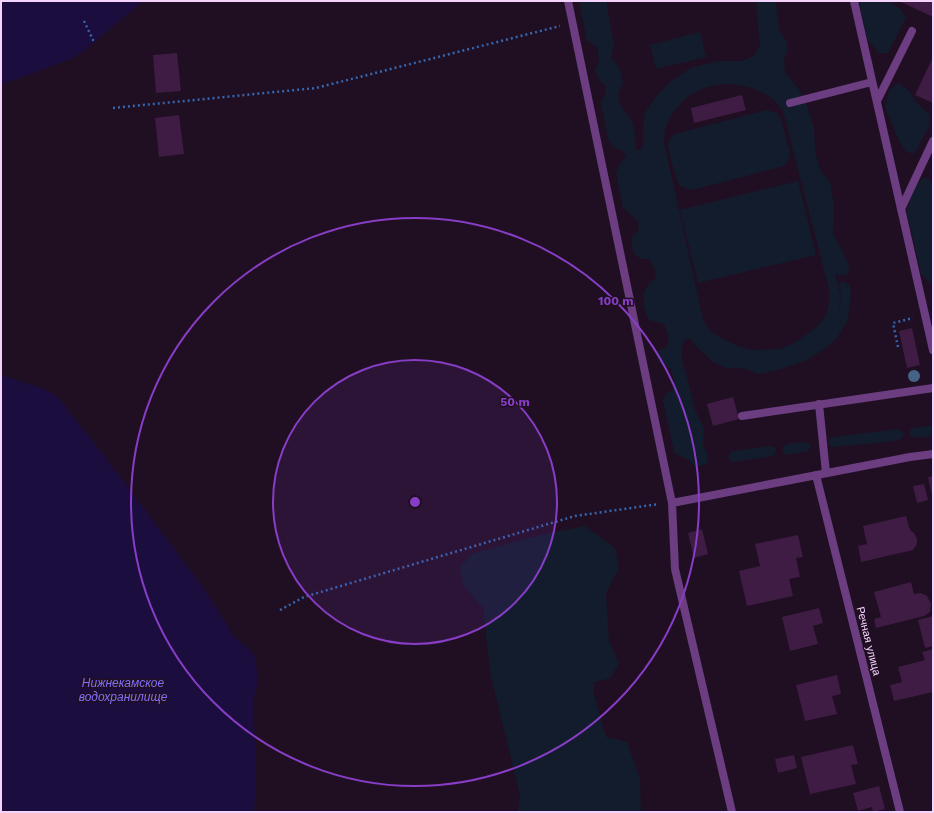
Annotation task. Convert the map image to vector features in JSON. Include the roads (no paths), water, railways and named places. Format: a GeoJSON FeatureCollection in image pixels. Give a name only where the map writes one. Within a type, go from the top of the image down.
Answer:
{"type":"FeatureCollection","features":[{"type":"Feature","properties":{"kind":"street"},"geometry":{"type":"LineString","coordinates":[[568,1],[672,503],[675,569],[732,812]]}},
{"type":"Feature","properties":{"kind":"street"},"geometry":{"type":"LineString","coordinates":[[854,1],[925,315],[932,334],[933,350]]}},
{"type":"Feature","properties":{"kind":"street"},"geometry":{"type":"LineString","coordinates":[[877,101],[912,31]]}},
{"type":"Feature","properties":{"kind":"street"},"geometry":{"type":"LineString","coordinates":[[790,103],[872,82]]}},
{"type":"Feature","properties":{"kind":"street"},"geometry":{"type":"LineString","coordinates":[[901,209],[933,141]]}},
{"type":"Feature","properties":{"kind":"street"},"geometry":{"type":"LineString","coordinates":[[742,416],[933,388]]}},
{"type":"Feature","properties":{"kind":"street"},"geometry":{"type":"LineString","coordinates":[[819,404],[826,473]]}},
{"type":"Feature","properties":{"kind":"street"},"geometry":{"type":"LineString","coordinates":[[672,503],[910,457],[933,454]]}},
{"type":"Feature","properties":{"kind":"street","name":"Речная улица"},"geometry":{"type":"LineString","coordinates":[[816,475],[900,812]]}},
{"type":"Feature","properties":{"kind":"water"},"geometry":{"type":"Polygon","coordinates":[[[1,1],[143,1],[85,50],[71,59],[1,85],[1,1]]]}},
{"type":"Feature","properties":{"kind":"water","name":"Нижнекамское водохранилище"},"geometry":{"type":"Polygon","coordinates":[[[1,375],[44,389],[53,394],[62,402],[207,593],[233,635],[254,654],[258,679],[253,703],[255,744],[254,812],[1,812],[1,375]]]}}]}
